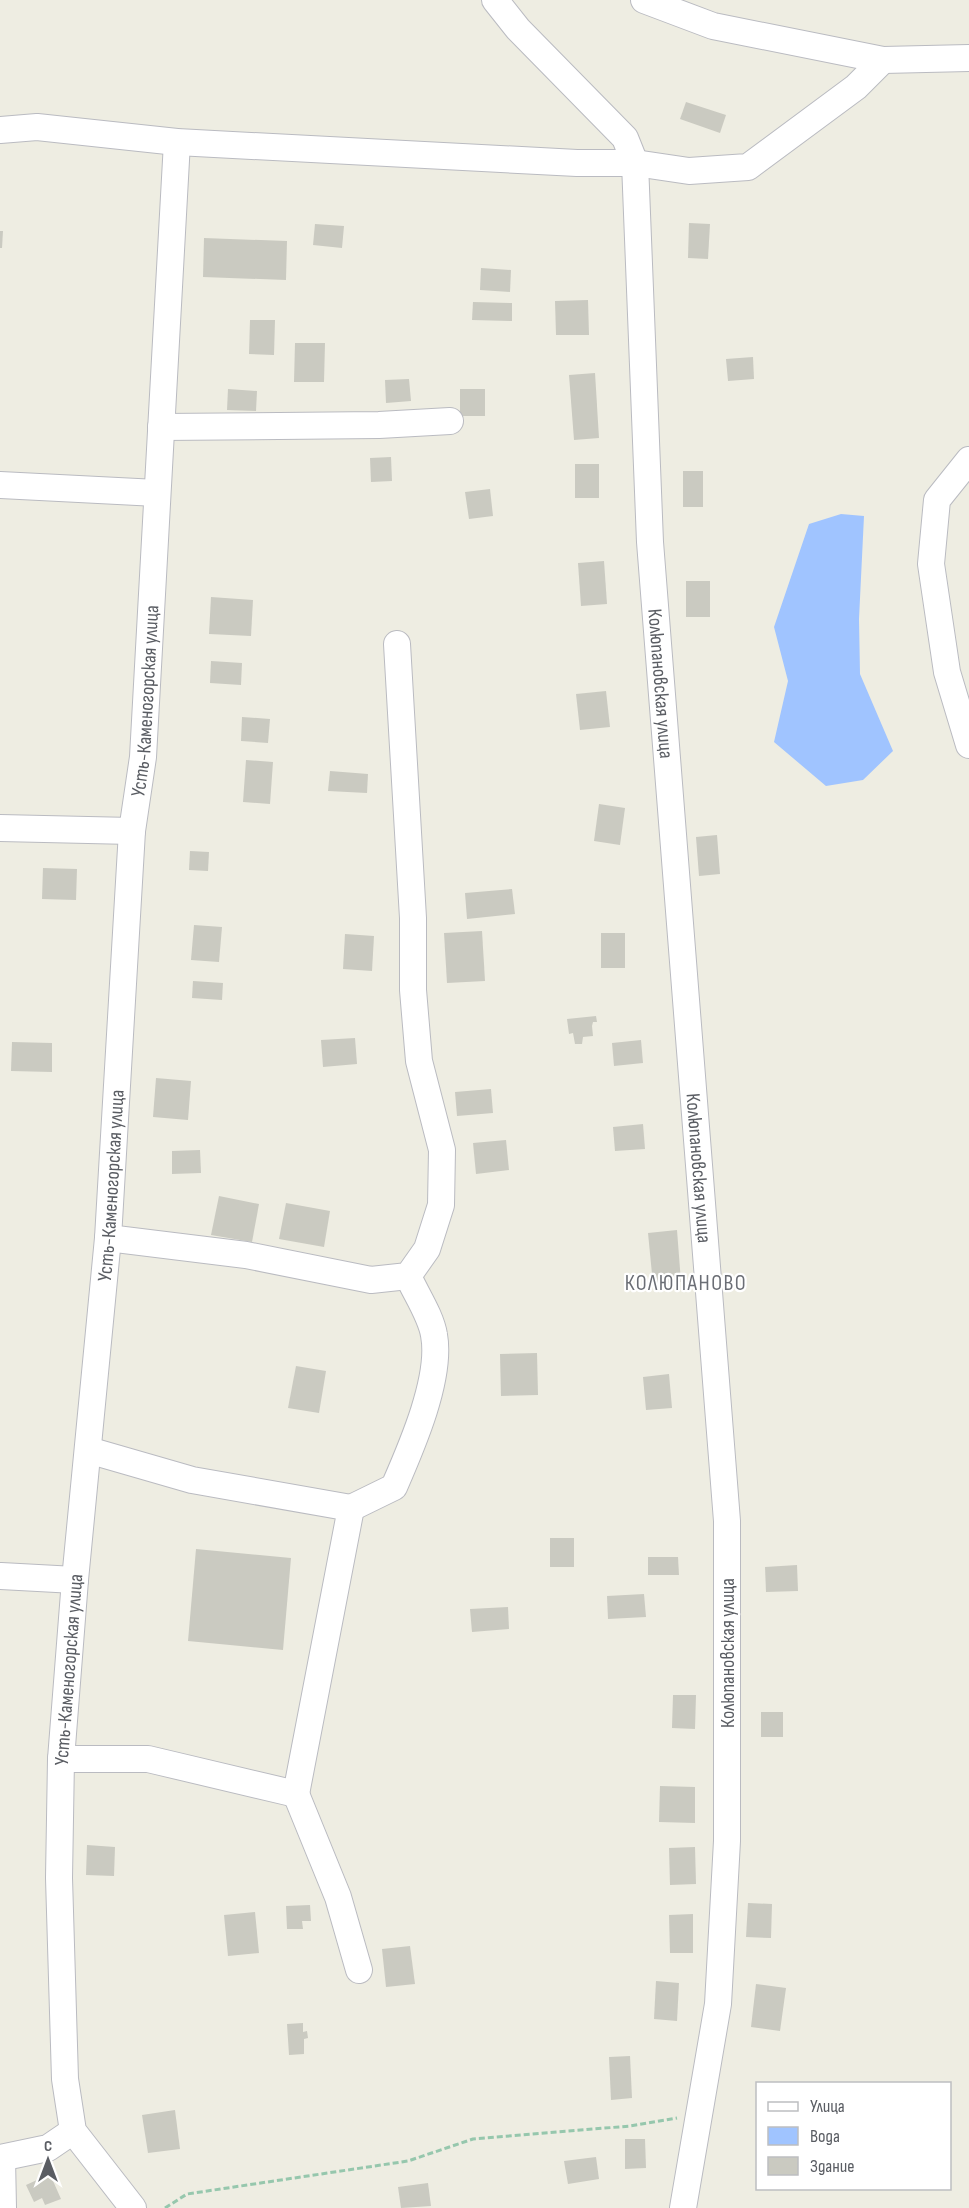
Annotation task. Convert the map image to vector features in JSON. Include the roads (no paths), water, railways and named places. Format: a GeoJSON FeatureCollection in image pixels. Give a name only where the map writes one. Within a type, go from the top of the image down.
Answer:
{"type":"FeatureCollection","features":[{"type":"Feature","properties":{"kind":"street"},"geometry":{"type":"LineString","coordinates":[[495,0],[518,29],[625,138],[635,162]]}},
{"type":"Feature","properties":{"kind":"street"},"geometry":{"type":"LineString","coordinates":[[644,0],[713,26],[883,60],[969,58]]}},
{"type":"Feature","properties":{"kind":"street"},"geometry":{"type":"LineString","coordinates":[[0,130],[37,127],[177,142],[577,163],[635,162],[689,171],[748,167],[856,87],[883,60]]}},
{"type":"Feature","properties":{"kind":"street","name":"Усть-Каменогорская улица"},"geometry":{"type":"LineString","coordinates":[[134,2208],[73,2131],[65,2079],[62,2013],[61,1760],[75,1580],[108,1238],[132,831],[143,757],[177,142]]}},
{"type":"Feature","properties":{"kind":"street","name":"Колюпановская улица"},"geometry":{"type":"LineString","coordinates":[[635,162],[650,542],[674,816],[727,1521],[727,1841],[718,2004],[683,2208]]}},
{"type":"Feature","properties":{"kind":"street"},"geometry":{"type":"LineString","coordinates":[[161,427],[379,425],[450,421]]}},
{"type":"Feature","properties":{"kind":"street"},"geometry":{"type":"LineString","coordinates":[[969,460],[937,500],[931,564],[947,672],[969,744]]}},
{"type":"Feature","properties":{"kind":"street"},"geometry":{"type":"LineString","coordinates":[[0,485],[157,493]]}},
{"type":"Feature","properties":{"kind":"street"},"geometry":{"type":"LineString","coordinates":[[108,1238],[246,1255],[371,1280],[408,1276],[427,1249],[441,1205],[442,1150],[419,1061],[413,990],[413,918],[397,644]]}},
{"type":"Feature","properties":{"kind":"street"},"geometry":{"type":"LineString","coordinates":[[0,828],[132,831]]}},
{"type":"Feature","properties":{"kind":"street"},"geometry":{"type":"LineString","coordinates":[[88,1450],[192,1480],[351,1508],[394,1486],[410,1449],[432,1381],[434,1335],[408,1276]]}},
{"type":"Feature","properties":{"kind":"street"},"geometry":{"type":"LineString","coordinates":[[351,1508],[296,1794],[338,1897],[359,1970]]}},
{"type":"Feature","properties":{"kind":"street"},"geometry":{"type":"LineString","coordinates":[[1,1576],[75,1580]]}},
{"type":"Feature","properties":{"kind":"street"},"geometry":{"type":"LineString","coordinates":[[61,1760],[148,1759],[296,1794]]}},
{"type":"Feature","properties":{"kind":"street"},"geometry":{"type":"LineString","coordinates":[[3,2208],[1,2158],[48,2148],[73,2131]]}},
{"type":"Feature","properties":{"kind":"water"},"geometry":{"type":"Polygon","coordinates":[[[841,514],[864,516],[859,619],[860,674],[893,751],[863,780],[826,786],[774,742],[788,681],[774,627],[809,524],[841,514]]]}},
{"type":"Feature","properties":{"kind":"district","name":"КОЛЮПАНОВО"},"geometry":{"type":"Point","coordinates":[686,1282]}}]}
